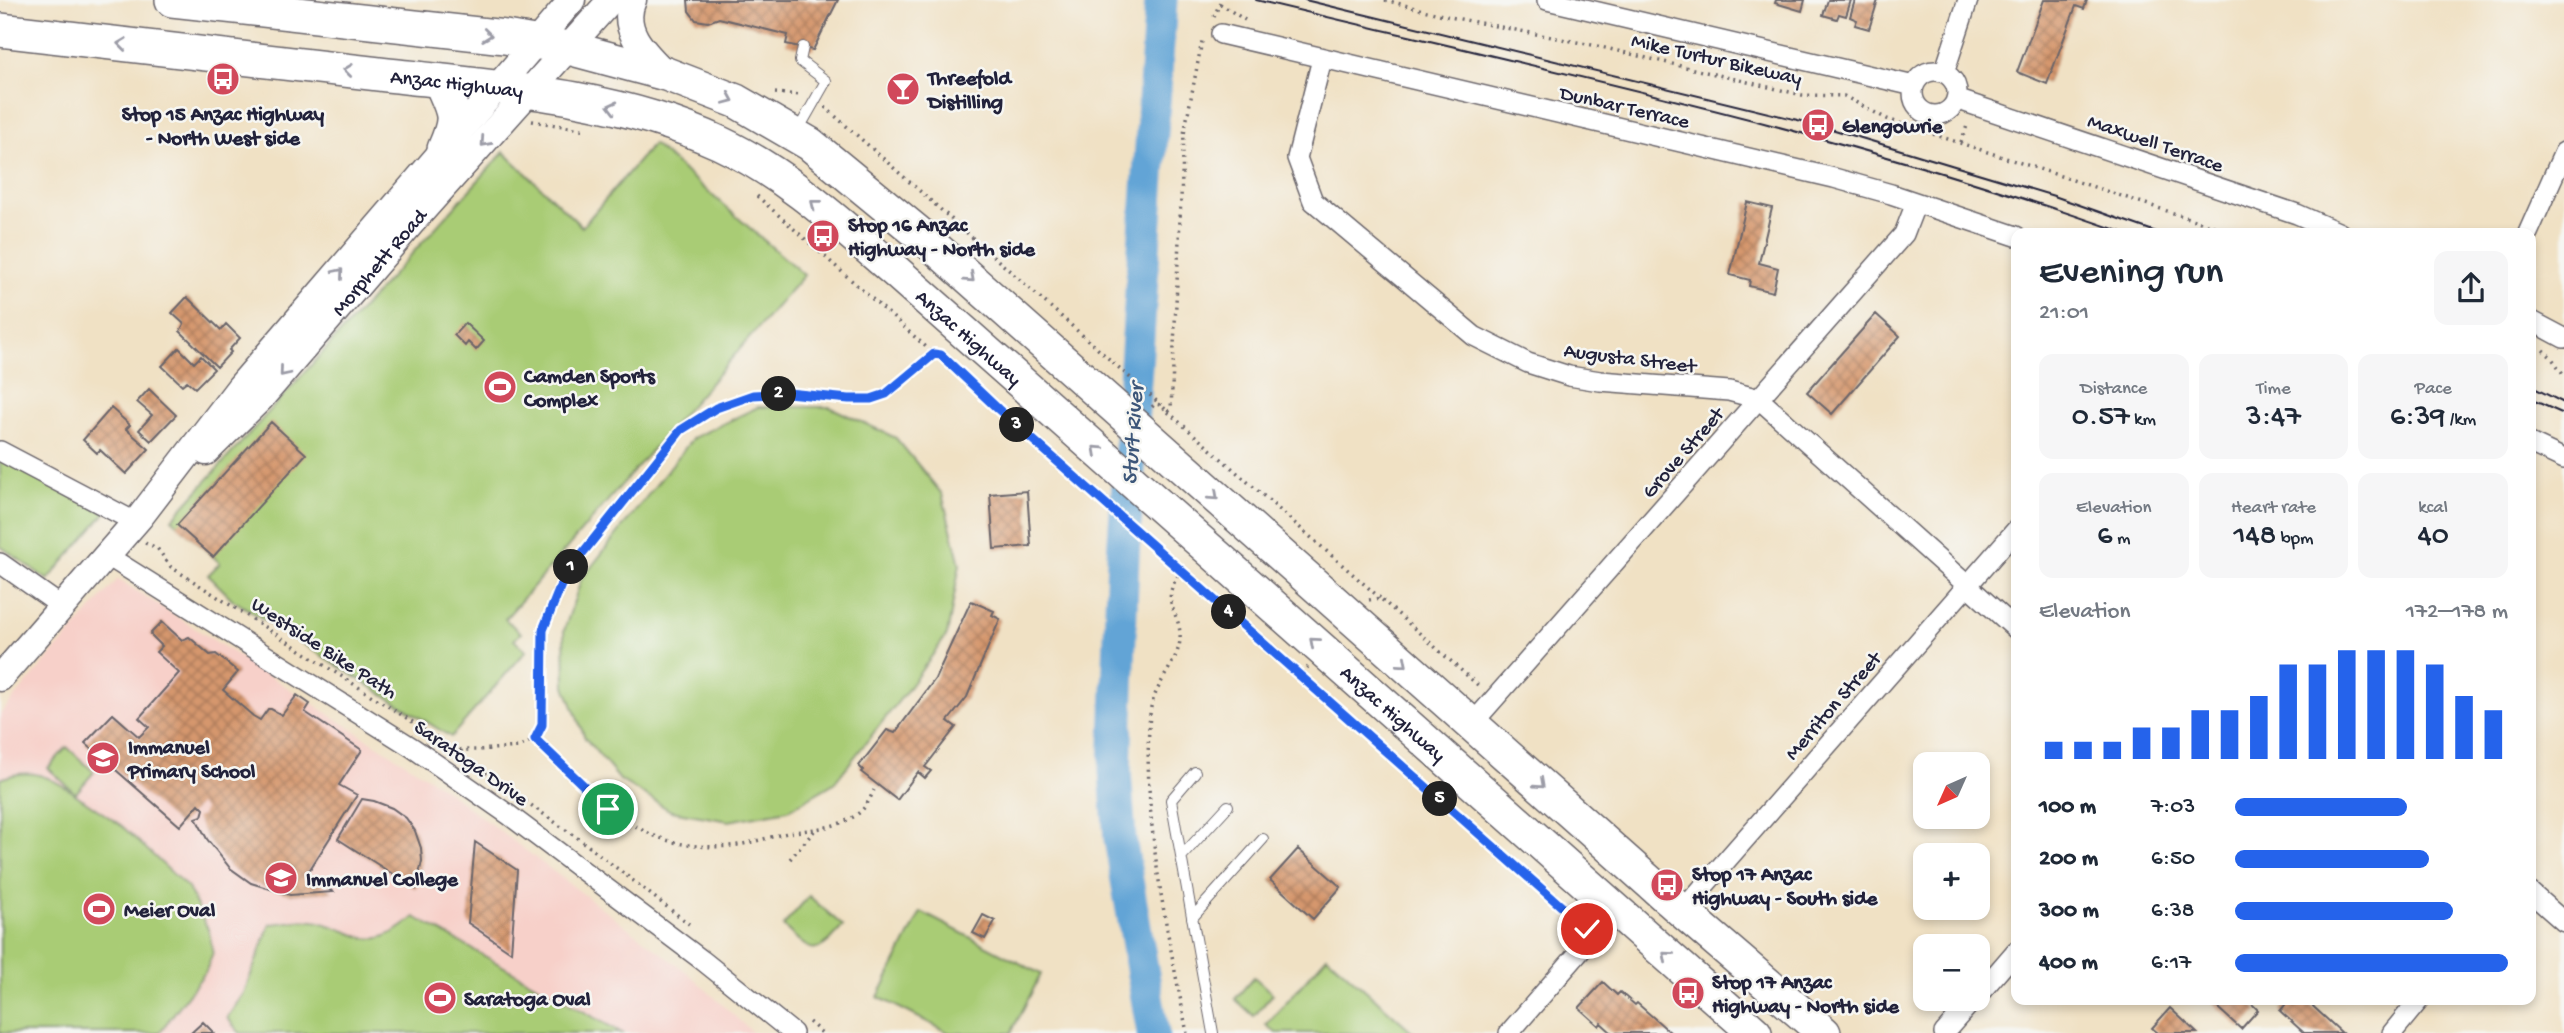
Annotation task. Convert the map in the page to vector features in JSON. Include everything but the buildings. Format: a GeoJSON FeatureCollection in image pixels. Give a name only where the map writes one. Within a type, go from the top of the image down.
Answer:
{"type":"FeatureCollection","features":[{"type":"Feature","properties":{"kind":"highway","name":"Anzac Highway"},"geometry":{"type":"LineString","coordinates":[[172,0],[486,34],[569,48],[666,74],[736,102],[810,144],[922,236],[1682,911],[1824,1033]]}},
{"type":"Feature","properties":{"kind":"highway","name":"Anzac Highway"},"geometry":{"type":"LineString","coordinates":[[0,30],[495,88],[530,106],[579,99],[673,122],[722,144],[780,177],[895,271],[1755,1033]]}},
{"type":"Feature","properties":{"kind":"highway"},"geometry":{"type":"LineString","coordinates":[[440,81],[451,107],[454,125],[444,149]]}},
{"type":"Feature","properties":{"kind":"highway"},"geometry":{"type":"LineString","coordinates":[[895,271],[922,236]]}},
{"type":"Feature","properties":{"kind":"highway"},"geometry":{"type":"LineString","coordinates":[[1429,744],[1438,720],[1439,695]]}},
{"type":"Feature","properties":{"kind":"highway"},"geometry":{"type":"LineString","coordinates":[[1472,724],[1465,748],[1467,757],[1505,792],[1524,830]]}},
{"type":"Feature","properties":{"kind":"street","name":"Morphett Road"},"geometry":{"type":"LineString","coordinates":[[140,527],[239,388],[572,0]]}},
{"type":"Feature","properties":{"kind":"street","name":"Morphett Road"},"geometry":{"type":"LineString","coordinates":[[0,678],[106,555],[140,527],[260,399],[414,220],[530,106],[569,48],[611,0]]}},
{"type":"Feature","properties":{"kind":"street"},"geometry":{"type":"LineString","coordinates":[[633,0],[629,9],[629,27],[645,52],[666,74]]}},
{"type":"Feature","properties":{"kind":"street"},"geometry":{"type":"LineString","coordinates":[[1547,0],[1914,86]]}},
{"type":"Feature","properties":{"kind":"street"},"geometry":{"type":"LineString","coordinates":[[1944,73],[1968,0]]}},
{"type":"Feature","properties":{"kind":"street","name":"Dunbar Terrace"},"geometry":{"type":"LineString","coordinates":[[1212,36],[1834,178],[2011,234]]}},
{"type":"Feature","properties":{"kind":"street","name":"Augusta Street"},"geometry":{"type":"LineString","coordinates":[[1322,59],[1297,158],[1314,201],[1474,336],[1528,363],[1569,376],[1729,391],[1759,400],[2011,625]]}},
{"type":"Feature","properties":{"kind":"street"},"geometry":{"type":"LineString","coordinates":[[1933,71],[1944,73],[1954,81],[1956,99],[1945,112],[1923,112],[1916,105],[1914,86],[1925,74],[1933,71]]}},
{"type":"Feature","properties":{"kind":"street","name":"Maxwell Terrace"},"geometry":{"type":"LineString","coordinates":[[1956,99],[2297,214],[2329,228]]}},
{"type":"Feature","properties":{"kind":"street"},"geometry":{"type":"LineString","coordinates":[[2530,228],[2564,152]]}},
{"type":"Feature","properties":{"kind":"street","name":"Grove Street"},"geometry":{"type":"LineString","coordinates":[[1472,724],[1904,234],[1916,203]]}},
{"type":"Feature","properties":{"kind":"street"},"geometry":{"type":"LineString","coordinates":[[2536,323],[2564,338]]}},
{"type":"Feature","properties":{"kind":"street"},"geometry":{"type":"LineString","coordinates":[[2536,446],[2564,459]]}},
{"type":"Feature","properties":{"kind":"street"},"geometry":{"type":"LineString","coordinates":[[0,451],[140,527]]}},
{"type":"Feature","properties":{"kind":"street","name":"Merriton Street"},"geometry":{"type":"LineString","coordinates":[[1682,911],[2011,536]]}},
{"type":"Feature","properties":{"kind":"street","name":"Saratoga Drive"},"geometry":{"type":"LineString","coordinates":[[106,555],[413,748],[509,815],[702,960],[793,1033]]}},
{"type":"Feature","properties":{"kind":"street"},"geometry":{"type":"LineString","coordinates":[[0,563],[61,606]]}},
{"type":"Feature","properties":{"kind":"street"},"geometry":{"type":"LineString","coordinates":[[2536,897],[2564,922]]}},
{"type":"Feature","properties":{"kind":"street"},"geometry":{"type":"LineString","coordinates":[[1510,1033],[1615,911]]}},
{"type":"Feature","properties":{"kind":"street"},"geometry":{"type":"LineString","coordinates":[[1990,981],[2011,957]]}},
{"type":"Feature","properties":{"kind":"street"},"geometry":{"type":"LineString","coordinates":[[2392,1033],[2415,1005]]}},
{"type":"Feature","properties":{"kind":"street"},"geometry":{"type":"LineString","coordinates":[[1944,1033],[1963,1011]]}},
{"type":"Feature","properties":{"kind":"lane"},"geometry":{"type":"LineString","coordinates":[[795,136],[826,81],[800,61],[803,47]]}},
{"type":"Feature","properties":{"kind":"lane"},"geometry":{"type":"LineString","coordinates":[[1195,772],[1171,800],[1213,1033]]}},
{"type":"Feature","properties":{"kind":"lane"},"geometry":{"type":"LineString","coordinates":[[1181,858],[1228,806]]}},
{"type":"Feature","properties":{"kind":"lane"},"geometry":{"type":"LineString","coordinates":[[1192,918],[1263,839]]}},
{"type":"Feature","properties":{"kind":"path","name":"Mike Turtur Bikeway"},"geometry":{"type":"LineString","coordinates":[[1385,0],[1450,18],[1597,46],[1802,95],[1844,96],[1887,119],[2219,228]]}},
{"type":"Feature","properties":{"kind":"path"},"geometry":{"type":"LineString","coordinates":[[1168,412],[1171,409],[1184,134],[1212,36]]}},
{"type":"Feature","properties":{"kind":"path"},"geometry":{"type":"LineString","coordinates":[[530,106],[591,130]]}},
{"type":"Feature","properties":{"kind":"path"},"geometry":{"type":"LineString","coordinates":[[1961,142],[1968,123]]}},
{"type":"Feature","properties":{"kind":"path"},"geometry":{"type":"LineString","coordinates":[[752,190],[934,354],[941,355],[998,409],[1587,929]]}},
{"type":"Feature","properties":{"kind":"path"},"geometry":{"type":"LineString","coordinates":[[1084,336],[1485,691]]}},
{"type":"Feature","properties":{"kind":"path"},"geometry":{"type":"LineString","coordinates":[[2540,347],[2564,375]]}},
{"type":"Feature","properties":{"kind":"path"},"geometry":{"type":"LineString","coordinates":[[874,790],[862,811],[846,819],[817,829],[728,846],[694,845],[640,830],[608,809],[535,739],[542,725],[543,630],[565,575],[681,430],[716,408],[753,395],[788,393],[871,399],[886,394],[934,354]]}},
{"type":"Feature","properties":{"kind":"path"},"geometry":{"type":"LineString","coordinates":[[1149,410],[1155,404],[1160,404]]}},
{"type":"Feature","properties":{"kind":"path","name":"Westside Bike Path"},"geometry":{"type":"LineString","coordinates":[[140,527],[171,567],[447,744],[461,750],[478,750],[519,747],[535,739]]}},
{"type":"Feature","properties":{"kind":"path"},"geometry":{"type":"LineString","coordinates":[[1182,570],[1174,580],[1170,598],[1180,639],[1151,704],[1149,744],[1152,808],[1162,898],[1187,1033]]}},
{"type":"Feature","properties":{"kind":"path"},"geometry":{"type":"LineString","coordinates":[[1363,606],[1368,600],[1380,598]]}},
{"type":"Feature","properties":{"kind":"path"},"geometry":{"type":"LineString","coordinates":[[1300,675],[1312,663]]}},
{"type":"Feature","properties":{"kind":"path"},"geometry":{"type":"LineString","coordinates":[[790,859],[817,829]]}},
{"type":"Feature","properties":{"kind":"shaded area","name":"Immanuel College"},"geometry":{"type":"Polygon","coordinates":[[[118,579],[435,782],[688,973],[753,1033],[0,1033],[0,714],[118,579]]]}},
{"type":"Feature","properties":{"kind":"green space","name":"Camden Sports Complex"},"geometry":{"type":"Polygon","coordinates":[[[653,144],[804,275],[505,619],[521,633],[514,640],[526,651],[451,737],[233,600],[208,575],[220,563],[172,519],[504,152],[582,227],[653,144]]]}},
{"type":"Feature","properties":{"kind":"green space"},"geometry":{"type":"Polygon","coordinates":[[[758,407],[830,407],[896,438],[942,494],[960,564],[947,635],[834,783],[788,810],[729,821],[671,811],[620,780],[585,738],[565,686],[564,631],[581,580],[693,438],[758,407]]]}},
{"type":"Feature","properties":{"kind":"green space"},"geometry":{"type":"Polygon","coordinates":[[[0,457],[106,512],[48,580],[0,546],[0,457]]]}},
{"type":"Feature","properties":{"kind":"green space","name":"Meier Oval"},"geometry":{"type":"Polygon","coordinates":[[[67,747],[94,772],[75,794],[122,826],[188,888],[209,931],[213,952],[206,971],[159,1033],[0,1033],[0,779],[12,775],[39,775],[75,793],[48,768],[67,747]]]}},
{"type":"Feature","properties":{"kind":"green space"},"geometry":{"type":"Polygon","coordinates":[[[809,896],[843,926],[819,948],[807,947],[783,926],[809,896]]]}},
{"type":"Feature","properties":{"kind":"green space"},"geometry":{"type":"Polygon","coordinates":[[[921,912],[1041,974],[1011,1033],[949,1033],[878,997],[921,912]]]}},
{"type":"Feature","properties":{"kind":"green space"},"geometry":{"type":"Polygon","coordinates":[[[415,917],[622,1033],[240,1033],[227,1018],[244,993],[270,924],[313,921],[359,936],[378,938],[388,935],[415,917]]]}},
{"type":"Feature","properties":{"kind":"green space"},"geometry":{"type":"Polygon","coordinates":[[[1327,956],[1414,1033],[1276,1033],[1266,1025],[1327,956]]]}},
{"type":"Feature","properties":{"kind":"green space"},"geometry":{"type":"Polygon","coordinates":[[[1254,977],[1273,994],[1254,1016],[1235,999],[1254,977]]]}},
{"type":"Feature","properties":{"kind":"waterway","name":"Sturt River"},"geometry":{"type":"LineString","coordinates":[[1153,1033],[1120,839],[1115,771],[1123,556],[1161,0]]}},
{"type":"Feature","properties":{"kind":"tram line"},"geometry":{"type":"LineString","coordinates":[[1256,0],[1803,133],[2018,197],[2110,228]]}},
{"type":"Feature","properties":{"kind":"tram line"},"geometry":{"type":"LineString","coordinates":[[1305,0],[1818,125],[2054,196],[2145,228]]}},
{"type":"Feature","properties":{"kind":"tram line"},"geometry":{"type":"LineString","coordinates":[[2536,389],[2564,403]]}},
{"type":"Feature","properties":{"kind":"tram line"},"geometry":{"type":"LineString","coordinates":[[2536,402],[2564,414]]}},
{"type":"Feature","properties":{"kind":"place","name":"Stop 15 Anzac Highway - North West side"},"geometry":{"type":"Point","coordinates":[223,79]}},
{"type":"Feature","properties":{"kind":"place","name":"Threefold Distilling"},"geometry":{"type":"Point","coordinates":[903,89]}},
{"type":"Feature","properties":{"kind":"place","name":"Glengowrie"},"geometry":{"type":"Point","coordinates":[1818,125]}},
{"type":"Feature","properties":{"kind":"place","name":"Stop 16 Anzac Highway - North side"},"geometry":{"type":"Point","coordinates":[823,236]}},
{"type":"Feature","properties":{"kind":"place","name":"Camden Sports Complex"},"geometry":{"type":"Point","coordinates":[500,387]}},
{"type":"Feature","properties":{"kind":"place","name":"Immanuel Primary School"},"geometry":{"type":"Point","coordinates":[103,758]}},
{"type":"Feature","properties":{"kind":"place","name":"Immanuel College"},"geometry":{"type":"Point","coordinates":[281,878]}},
{"type":"Feature","properties":{"kind":"place","name":"Stop 17 Anzac Highway - South side"},"geometry":{"type":"Point","coordinates":[1667,885]}},
{"type":"Feature","properties":{"kind":"place","name":"Meier Oval"},"geometry":{"type":"Point","coordinates":[99,909]}},
{"type":"Feature","properties":{"kind":"place","name":"Stop 17 Anzac Highway - North side"},"geometry":{"type":"Point","coordinates":[1688,993]}},
{"type":"Feature","properties":{"kind":"place","name":"Saratoga Oval"},"geometry":{"type":"Point","coordinates":[440,998]}},
{"type":"Feature","properties":{"kind":"route"},"geometry":{"type":"LineString","coordinates":[[608,809],[535,739],[542,725],[543,630],[565,575],[681,430],[716,408],[753,395],[788,393],[871,399],[898,386],[934,354],[941,355],[998,409],[1587,929]]}}]}
